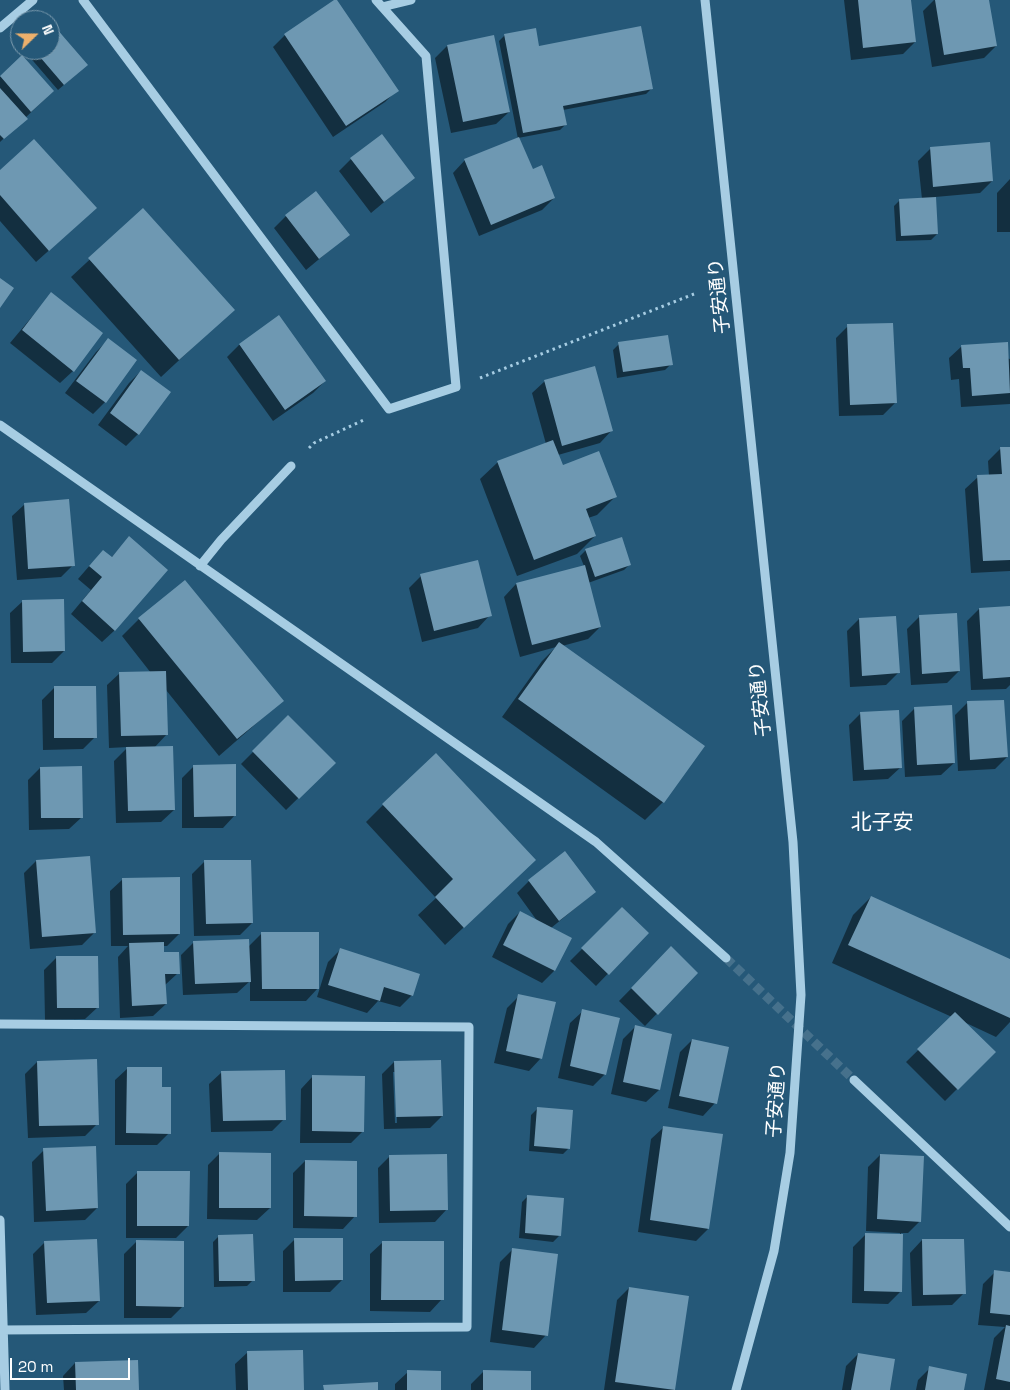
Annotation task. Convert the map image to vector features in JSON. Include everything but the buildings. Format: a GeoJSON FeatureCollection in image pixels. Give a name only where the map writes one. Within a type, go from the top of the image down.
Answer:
{"type":"FeatureCollection","features":[{"type":"Feature","properties":{"kind":"street"},"geometry":{"type":"LineString","coordinates":[[0,28],[32,0]]}},
{"type":"Feature","properties":{"kind":"street"},"geometry":{"type":"LineString","coordinates":[[82,0],[389,409],[456,387],[426,56],[379,4]]}},
{"type":"Feature","properties":{"kind":"street"},"geometry":{"type":"LineString","coordinates":[[379,4],[411,0]]}},
{"type":"Feature","properties":{"kind":"street","name":"子安通り"},"geometry":{"type":"LineString","coordinates":[[705,0],[792,842],[801,995],[790,1153],[774,1251],[736,1390]]}},
{"type":"Feature","properties":{"kind":"street"},"geometry":{"type":"LineString","coordinates":[[0,425],[596,842],[726,958]]}},
{"type":"Feature","properties":{"kind":"street"},"geometry":{"type":"LineString","coordinates":[[200,566],[221,540],[291,466]]}},
{"type":"Feature","properties":{"kind":"street"},"geometry":{"type":"LineString","coordinates":[[0,1024],[469,1027],[467,1327],[2,1330]]}},
{"type":"Feature","properties":{"kind":"street"},"geometry":{"type":"LineString","coordinates":[[854,1080],[1010,1227]]}},
{"type":"Feature","properties":{"kind":"street"},"geometry":{"type":"LineString","coordinates":[[0,1220],[5,1390]]}},
{"type":"Feature","properties":{"kind":"path"},"geometry":{"type":"LineString","coordinates":[[456,387],[694,294]]}},
{"type":"Feature","properties":{"kind":"path"},"geometry":{"type":"LineString","coordinates":[[291,466],[314,443],[389,409]]}},
{"type":"Feature","properties":{"kind":"tunnel"},"geometry":{"type":"LineString","coordinates":[[726,958],[854,1080]]}},
{"type":"Feature","properties":{"kind":"district","name":"北子安"},"geometry":{"type":"Point","coordinates":[882,823]}}]}
